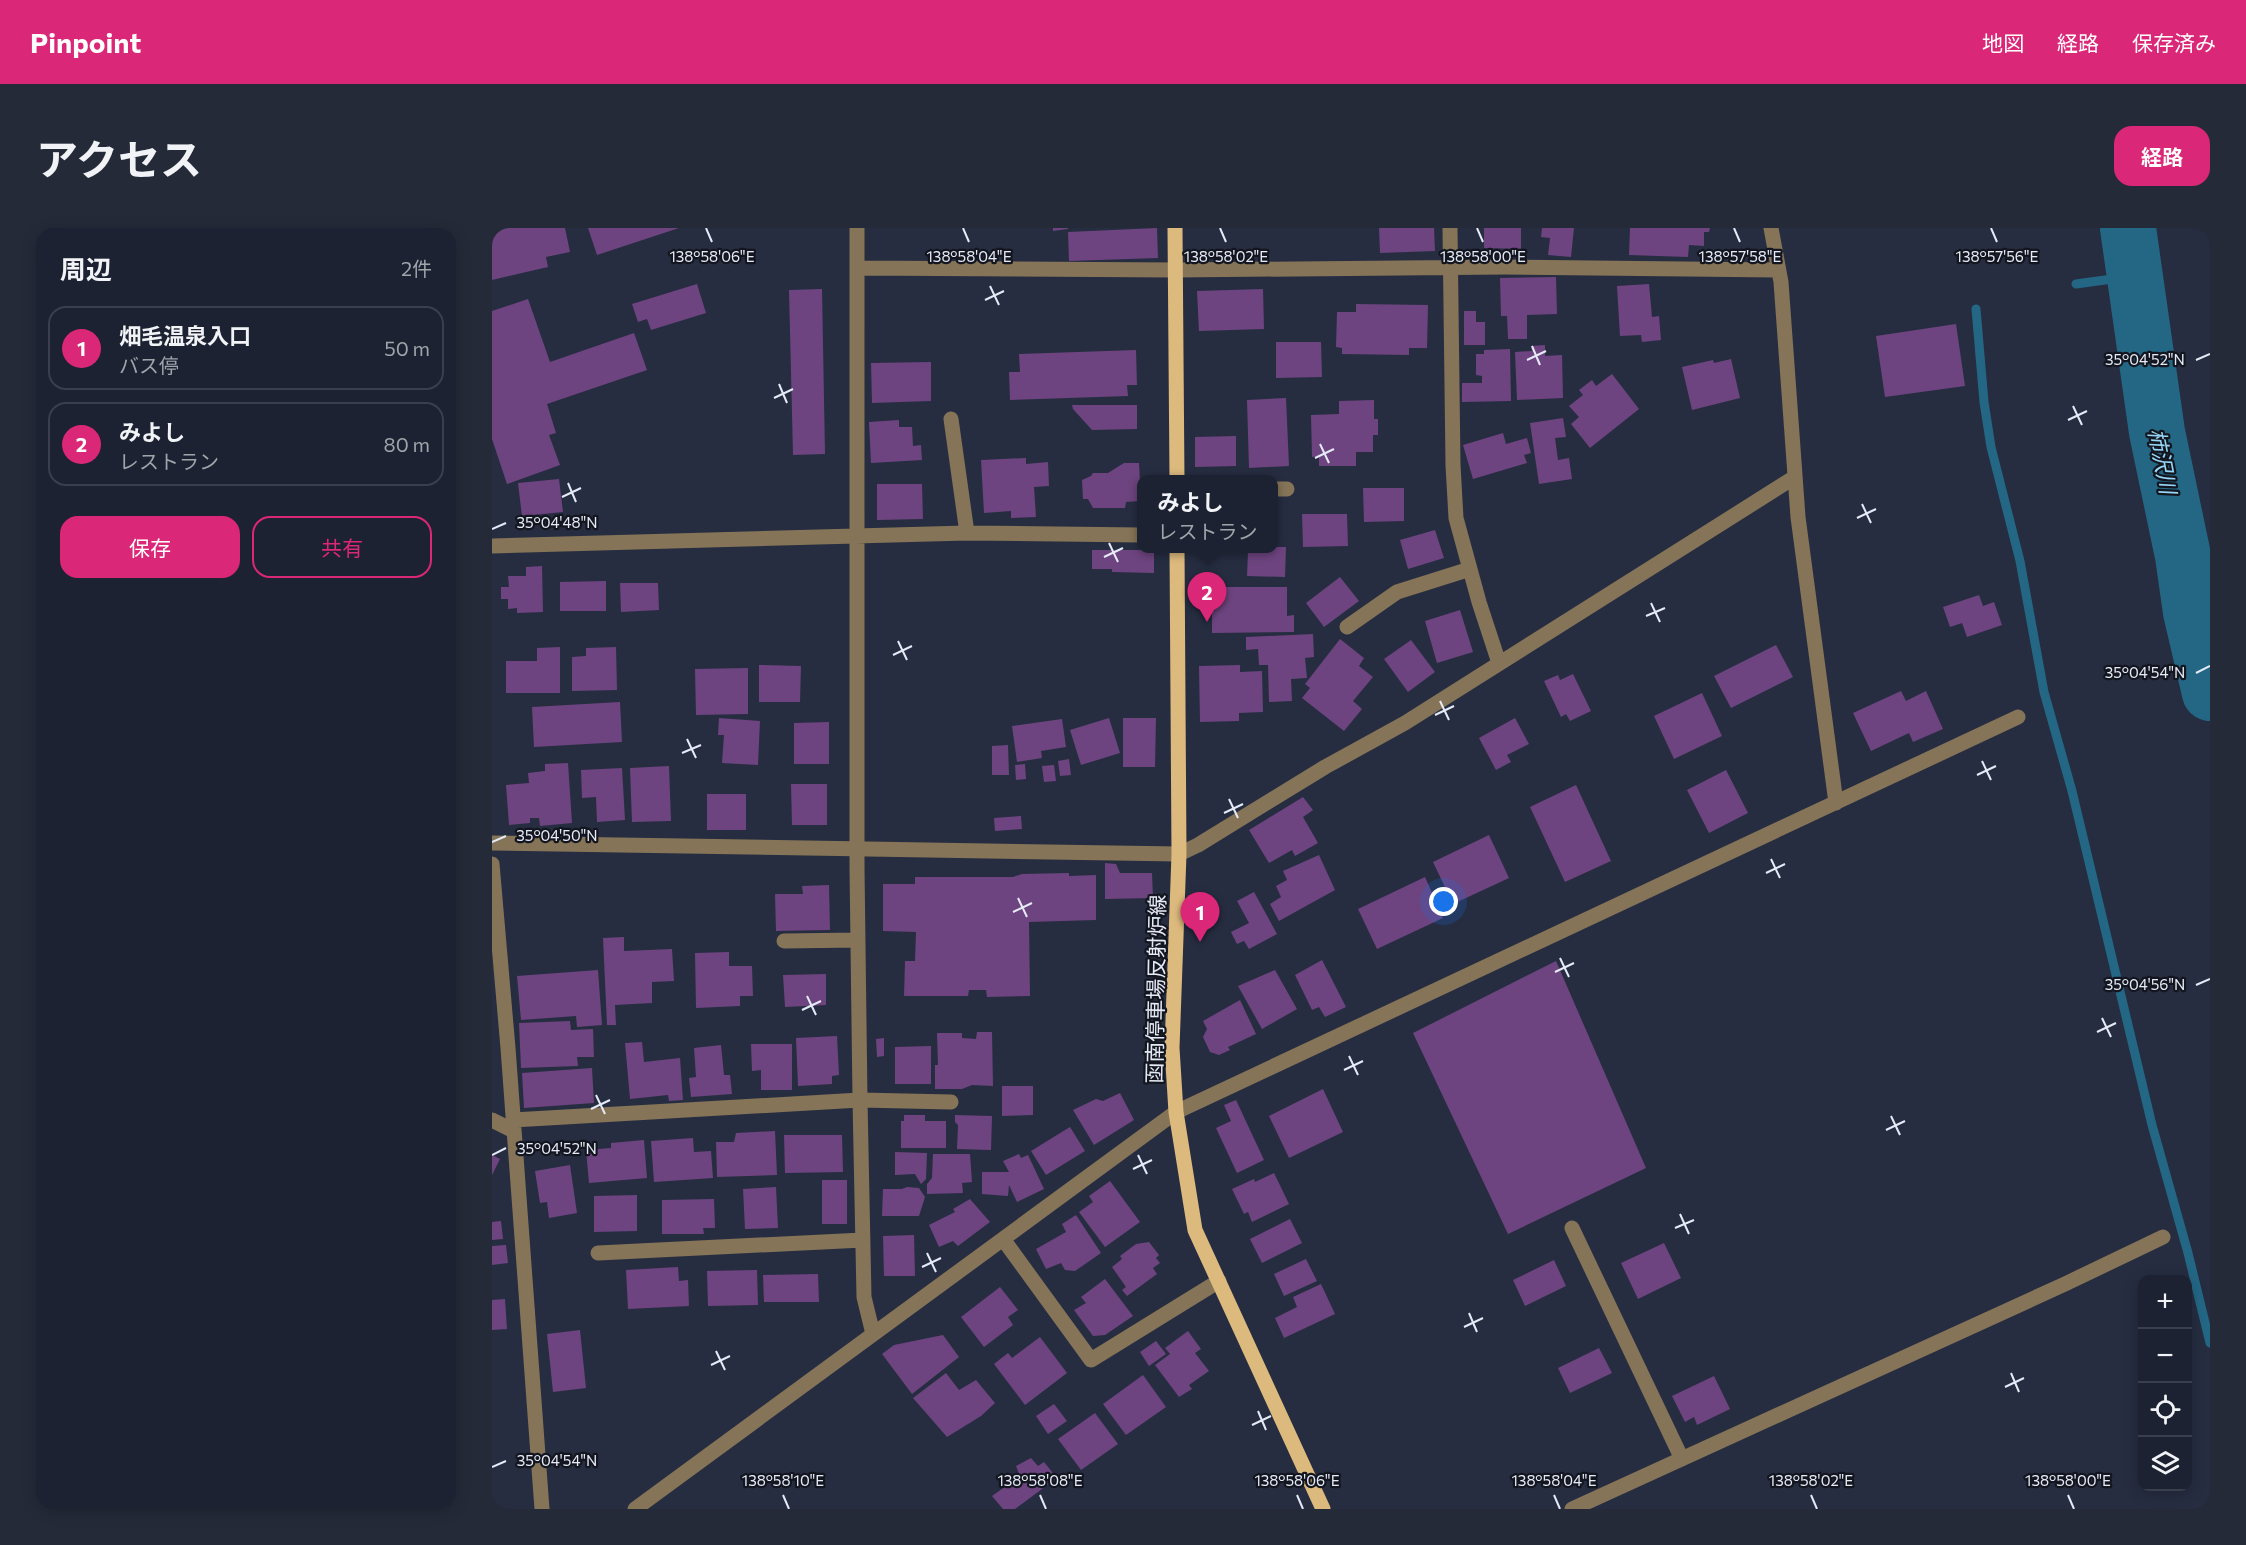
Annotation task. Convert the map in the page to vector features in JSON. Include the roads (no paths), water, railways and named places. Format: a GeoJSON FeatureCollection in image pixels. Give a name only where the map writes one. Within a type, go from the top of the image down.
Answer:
{"type":"FeatureCollection","features":[{"type":"Feature","properties":{"kind":"main road"},"geometry":{"type":"LineString","coordinates":[[1175,228],[1177,475]]}},
{"type":"Feature","properties":{"kind":"main road","name":"函南停車場反射炉線"},"geometry":{"type":"LineString","coordinates":[[1177,553],[1179,854],[1172,1048],[1176,1112],[1195,1230],[1323,1509]]}},
{"type":"Feature","properties":{"kind":"street"},"geometry":{"type":"LineString","coordinates":[[857,228],[857,850],[860,1100],[864,1297],[873,1334]]}},
{"type":"Feature","properties":{"kind":"street"},"geometry":{"type":"LineString","coordinates":[[1450,228],[1453,465],[1456,518],[1499,663]]}},
{"type":"Feature","properties":{"kind":"street"},"geometry":{"type":"LineString","coordinates":[[1771,228],[1778,270],[1798,517],[1836,803]]}},
{"type":"Feature","properties":{"kind":"street"},"geometry":{"type":"LineString","coordinates":[[857,267],[1176,270],[1450,268],[1778,270]]}},
{"type":"Feature","properties":{"kind":"street"},"geometry":{"type":"LineString","coordinates":[[951,420],[967,533]]}},
{"type":"Feature","properties":{"kind":"street"},"geometry":{"type":"LineString","coordinates":[[492,843],[1179,854],[1198,845],[1325,767],[1405,723],[1795,477]]}},
{"type":"Feature","properties":{"kind":"street"},"geometry":{"type":"LineString","coordinates":[[492,546],[967,533],[1137,535]]}},
{"type":"Feature","properties":{"kind":"street"},"geometry":{"type":"LineString","coordinates":[[1347,627],[1396,592],[1470,569]]}},
{"type":"Feature","properties":{"kind":"street"},"geometry":{"type":"LineString","coordinates":[[635,1509],[1176,1112],[2018,717]]}},
{"type":"Feature","properties":{"kind":"street"},"geometry":{"type":"LineString","coordinates":[[492,864],[542,1509]]}},
{"type":"Feature","properties":{"kind":"street"},"geometry":{"type":"LineString","coordinates":[[784,941],[858,940]]}},
{"type":"Feature","properties":{"kind":"street"},"geometry":{"type":"LineString","coordinates":[[492,1120],[513,1126],[860,1100],[951,1102]]}},
{"type":"Feature","properties":{"kind":"street"},"geometry":{"type":"LineString","coordinates":[[1572,1228],[1682,1460]]}},
{"type":"Feature","properties":{"kind":"street"},"geometry":{"type":"LineString","coordinates":[[1572,1509],[2163,1237]]}},
{"type":"Feature","properties":{"kind":"street"},"geometry":{"type":"LineString","coordinates":[[1003,1239],[1091,1360],[1219,1281]]}},
{"type":"Feature","properties":{"kind":"street"},"geometry":{"type":"LineString","coordinates":[[598,1253],[863,1240]]}},
{"type":"Feature","properties":{"kind":"waterway","name":"柿沢川"},"geometry":{"type":"LineString","coordinates":[[2128,228],[2157,432],[2183,556],[2191,612],[2210,693]]}},
{"type":"Feature","properties":{"kind":"waterway"},"geometry":{"type":"LineString","coordinates":[[2076,284],[2134,276]]}},
{"type":"Feature","properties":{"kind":"waterway"},"geometry":{"type":"LineString","coordinates":[[1976,309],[1984,402],[1991,447],[2020,561],[2044,692],[2072,791],[2152,1125],[2188,1253],[2210,1343]]}},
{"type":"Feature","properties":{"kind":"place","name":"みよし"},"geometry":{"type":"Point","coordinates":[1207,622]}},
{"type":"Feature","properties":{"kind":"place","name":"畑毛温泉入口"},"geometry":{"type":"Point","coordinates":[1200,942]}}]}
